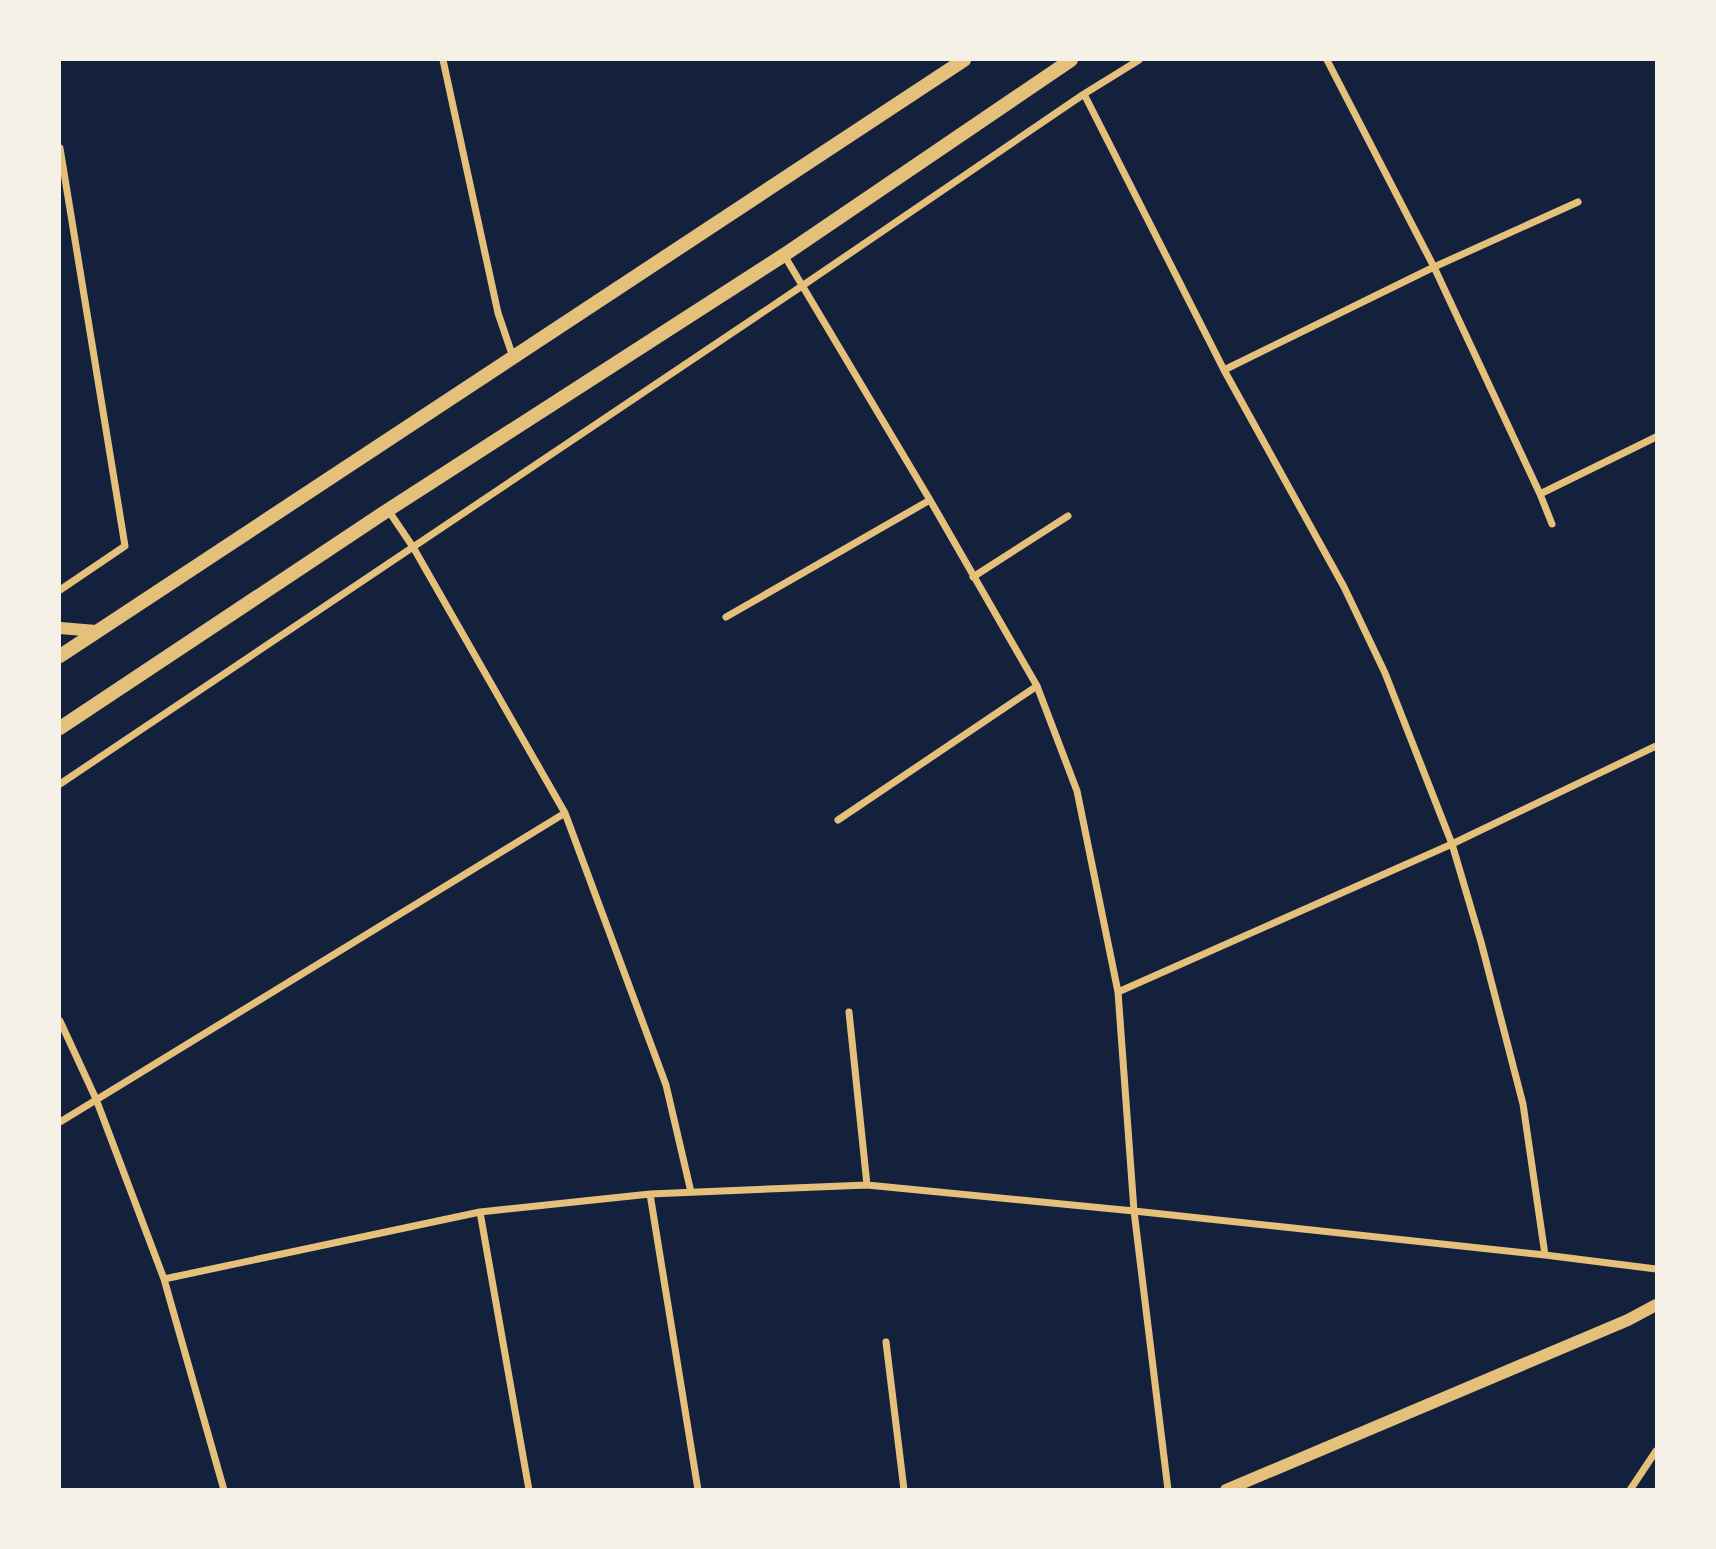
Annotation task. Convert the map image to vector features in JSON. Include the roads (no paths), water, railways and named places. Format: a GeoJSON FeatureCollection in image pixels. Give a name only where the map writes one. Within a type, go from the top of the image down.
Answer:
{"type":"FeatureCollection","features":[{"type":"Feature","properties":{"kind":"main road"},"geometry":{"type":"LineString","coordinates":[[60,656],[964,60]]}},
{"type":"Feature","properties":{"kind":"main road"},"geometry":{"type":"LineString","coordinates":[[60,728],[388,510],[784,255],[1071,60]]}},
{"type":"Feature","properties":{"kind":"street"},"geometry":{"type":"LineString","coordinates":[[443,60],[498,313],[513,358]]}},
{"type":"Feature","properties":{"kind":"street"},"geometry":{"type":"LineString","coordinates":[[60,784],[1084,94],[1139,60]]}},
{"type":"Feature","properties":{"kind":"street"},"geometry":{"type":"LineString","coordinates":[[1327,60],[1434,267],[1541,494],[1552,524]]}},
{"type":"Feature","properties":{"kind":"street"},"geometry":{"type":"LineString","coordinates":[[1084,94],[1224,370],[1345,587],[1385,673],[1452,844],[1481,942],[1523,1104],[1545,1255]]}},
{"type":"Feature","properties":{"kind":"street"},"geometry":{"type":"LineString","coordinates":[[60,148],[125,546],[60,590]]}},
{"type":"Feature","properties":{"kind":"street"},"geometry":{"type":"LineString","coordinates":[[1224,370],[1434,267],[1578,202]]}},
{"type":"Feature","properties":{"kind":"street"},"geometry":{"type":"LineString","coordinates":[[60,226],[71,224]]}},
{"type":"Feature","properties":{"kind":"street"},"geometry":{"type":"LineString","coordinates":[[784,255],[1037,686],[1077,792],[1118,992],[1133,1211],[1168,1489]]}},
{"type":"Feature","properties":{"kind":"street"},"geometry":{"type":"LineString","coordinates":[[1541,494],[1657,437]]}},
{"type":"Feature","properties":{"kind":"street"},"geometry":{"type":"LineString","coordinates":[[726,617],[930,500]]}},
{"type":"Feature","properties":{"kind":"street"},"geometry":{"type":"LineString","coordinates":[[388,510],[413,547],[565,813],[666,1086],[691,1192]]}},
{"type":"Feature","properties":{"kind":"street"},"geometry":{"type":"LineString","coordinates":[[973,577],[1068,516]]}},
{"type":"Feature","properties":{"kind":"street"},"geometry":{"type":"LineString","coordinates":[[60,628],[96,631]]}},
{"type":"Feature","properties":{"kind":"street"},"geometry":{"type":"LineString","coordinates":[[838,821],[1037,686]]}},
{"type":"Feature","properties":{"kind":"street"},"geometry":{"type":"LineString","coordinates":[[1118,992],[1452,844],[1657,746]]}},
{"type":"Feature","properties":{"kind":"street"},"geometry":{"type":"LineString","coordinates":[[60,1122],[565,813]]}},
{"type":"Feature","properties":{"kind":"street"},"geometry":{"type":"LineString","coordinates":[[849,1012],[867,1185]]}},
{"type":"Feature","properties":{"kind":"street"},"geometry":{"type":"LineString","coordinates":[[60,1021],[96,1099],[164,1279],[224,1489]]}},
{"type":"Feature","properties":{"kind":"street"},"geometry":{"type":"LineString","coordinates":[[164,1279],[480,1212],[650,1194],[867,1185],[1133,1211],[1657,1269]]}},
{"type":"Feature","properties":{"kind":"street"},"geometry":{"type":"LineString","coordinates":[[650,1194],[698,1489]]}},
{"type":"Feature","properties":{"kind":"street"},"geometry":{"type":"LineString","coordinates":[[480,1212],[528,1489]]}},
{"type":"Feature","properties":{"kind":"street"},"geometry":{"type":"LineString","coordinates":[[1226,1489],[1615,1325],[1657,1304]]}},
{"type":"Feature","properties":{"kind":"street"},"geometry":{"type":"LineString","coordinates":[[886,1342],[904,1489]]}},
{"type":"Feature","properties":{"kind":"street"},"geometry":{"type":"LineString","coordinates":[[1630,1489],[1657,1451]]}}]}
